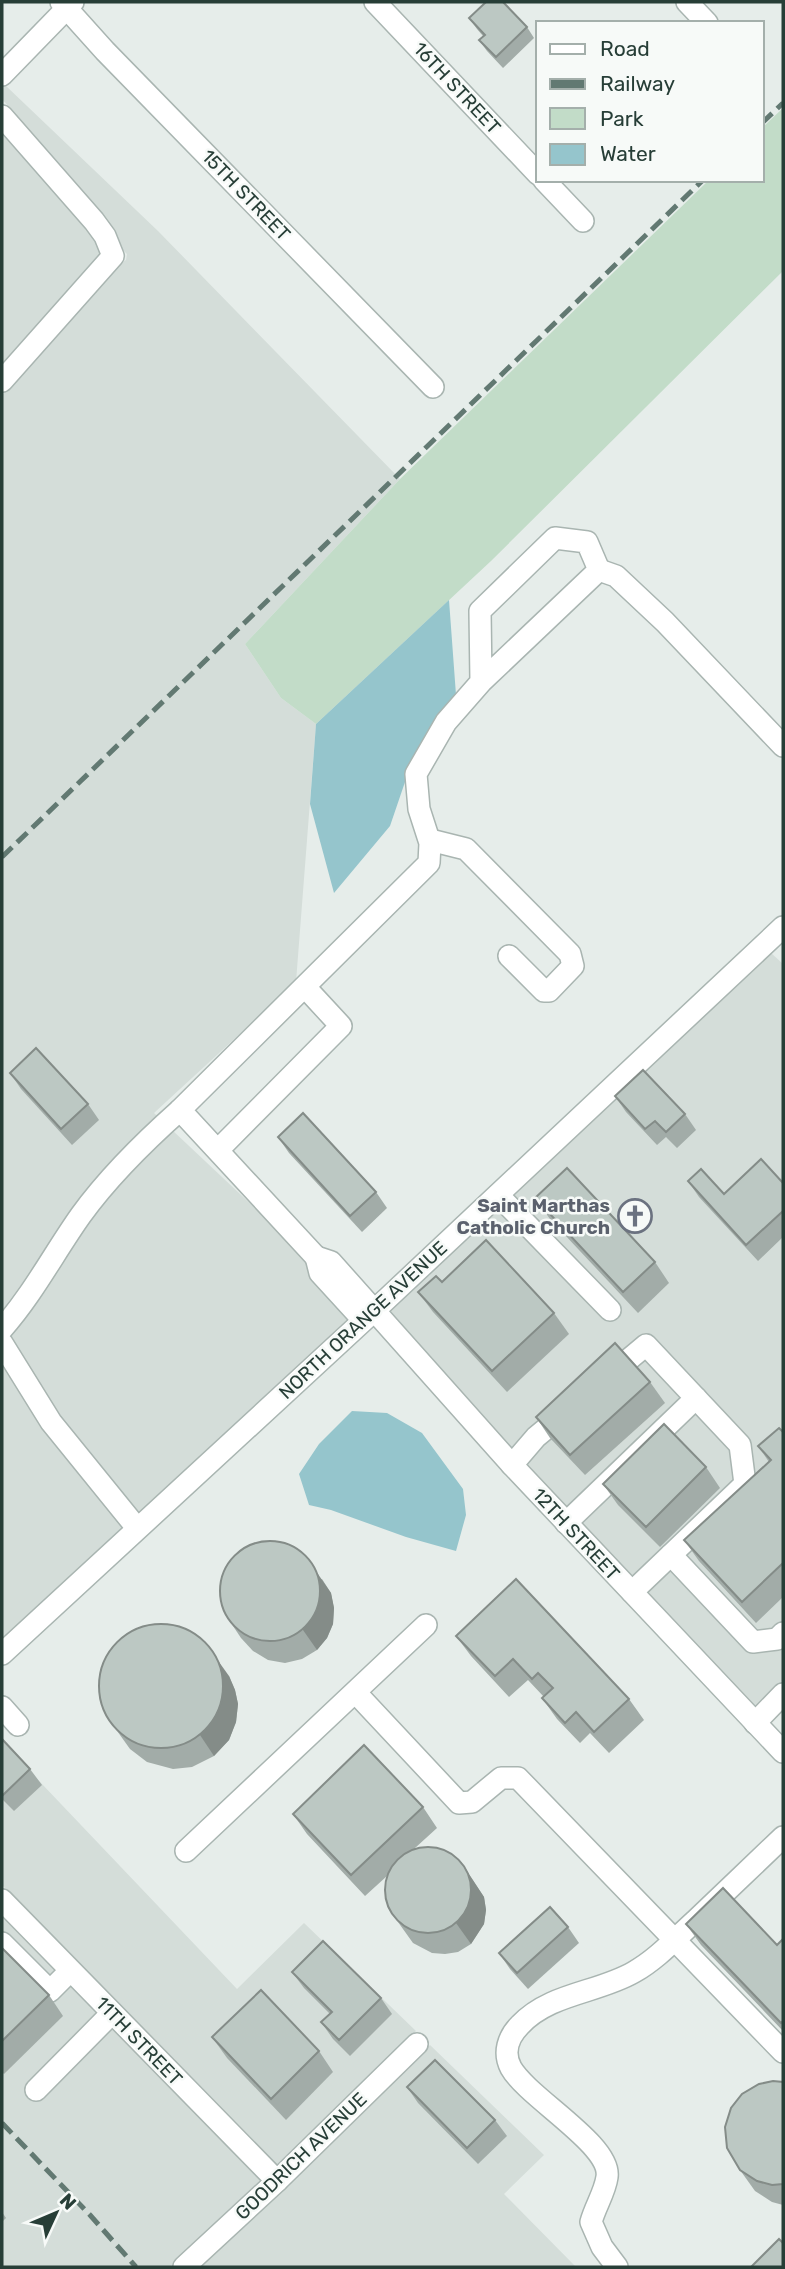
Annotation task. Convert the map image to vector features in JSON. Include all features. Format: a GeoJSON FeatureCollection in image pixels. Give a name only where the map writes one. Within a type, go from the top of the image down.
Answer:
{"type":"FeatureCollection","features":[{"type":"Feature","properties":{"kind":"street","name":"16TH STREET"},"geometry":{"type":"LineString","coordinates":[[375,2],[536,172]]}},
{"type":"Feature","properties":{"kind":"street"},"geometry":{"type":"LineString","coordinates":[[687,2],[705,21]]}},
{"type":"Feature","properties":{"kind":"street"},"geometry":{"type":"LineString","coordinates":[[2,75],[67,4]]}},
{"type":"Feature","properties":{"kind":"street","name":"15TH STREET"},"geometry":{"type":"LineString","coordinates":[[67,4],[105,51],[433,387]]}},
{"type":"Feature","properties":{"kind":"street"},"geometry":{"type":"LineString","coordinates":[[2,116],[94,221],[105,236],[113,256],[2,381]]}},
{"type":"Feature","properties":{"kind":"street"},"geometry":{"type":"LineString","coordinates":[[546,182],[583,221]]}},
{"type":"Feature","properties":{"kind":"street"},"geometry":{"type":"LineString","coordinates":[[481,682],[480,611],[555,538],[586,542],[599,570],[616,576],[665,622],[783,746]]}},
{"type":"Feature","properties":{"kind":"street"},"geometry":{"type":"LineString","coordinates":[[2,1329],[51,1264],[80,1217],[108,1180],[429,863],[430,840],[419,809],[416,774],[446,722],[481,682],[599,570]]}},
{"type":"Feature","properties":{"kind":"street"},"geometry":{"type":"LineString","coordinates":[[430,840],[466,849],[570,954],[573,966],[549,991],[544,991],[509,956]]}},
{"type":"Feature","properties":{"kind":"street","name":"NORTH ORANGE AVENUE"},"geometry":{"type":"LineString","coordinates":[[2,1654],[781,933]]}},
{"type":"Feature","properties":{"kind":"street"},"geometry":{"type":"LineString","coordinates":[[218,1150],[341,1027],[305,988]]}},
{"type":"Feature","properties":{"kind":"street","name":"12TH STREET"},"geometry":{"type":"LineString","coordinates":[[180,1110],[316,1257],[331,1262],[369,1315],[783,1752]]}},
{"type":"Feature","properties":{"kind":"street"},"geometry":{"type":"LineString","coordinates":[[498,1195],[610,1310]]}},
{"type":"Feature","properties":{"kind":"street"},"geometry":{"type":"LineString","coordinates":[[2,1343],[51,1422],[137,1528]]}},
{"type":"Feature","properties":{"kind":"street"},"geometry":{"type":"LineString","coordinates":[[596,1387],[646,1345],[740,1445],[745,1484],[632,1592]]}},
{"type":"Feature","properties":{"kind":"street"},"geometry":{"type":"LineString","coordinates":[[566,1523],[696,1398]]}},
{"type":"Feature","properties":{"kind":"street"},"geometry":{"type":"LineString","coordinates":[[512,1465],[536,1437],[576,1404]]}},
{"type":"Feature","properties":{"kind":"street"},"geometry":{"type":"LineString","coordinates":[[671,1555],[753,1642],[781,1639]]}},
{"type":"Feature","properties":{"kind":"street"},"geometry":{"type":"LineString","coordinates":[[186,1852],[426,1625]]}},
{"type":"Feature","properties":{"kind":"street"},"geometry":{"type":"LineString","coordinates":[[356,1693],[459,1802],[472,1802],[502,1778],[518,1778],[783,2052]]}},
{"type":"Feature","properties":{"kind":"street"},"geometry":{"type":"LineString","coordinates":[[755,1723],[783,1694]]}},
{"type":"Feature","properties":{"kind":"street"},"geometry":{"type":"LineString","coordinates":[[2,1707],[18,1725]]}},
{"type":"Feature","properties":{"kind":"street"},"geometry":{"type":"LineString","coordinates":[[617,2267],[601,2247],[591,2222],[607,2175],[605,2163],[590,2141],[525,2086],[510,2066],[506,2049],[511,2036],[520,2024],[540,2009],[567,1996],[606,1986],[654,1959],[783,1837]]}},
{"type":"Feature","properties":{"kind":"street","name":"11TH STREET"},"geometry":{"type":"LineString","coordinates":[[2,1900],[276,2181]]}},
{"type":"Feature","properties":{"kind":"street"},"geometry":{"type":"LineString","coordinates":[[32,1931],[5,1947],[50,1991],[70,1970]]}},
{"type":"Feature","properties":{"kind":"street"},"geometry":{"type":"LineString","coordinates":[[36,2090],[111,2013]]}},
{"type":"Feature","properties":{"kind":"street","name":"GOODRICH AVENUE"},"geometry":{"type":"LineString","coordinates":[[184,2267],[417,2044]]}},
{"type":"Feature","properties":{"kind":"shaded area"},"geometry":{"type":"Polygon","coordinates":[[[5,85],[158,231],[400,479],[245,644],[281,698],[316,724],[296,982],[154,1113],[362,1309],[2,1640],[2,395],[119,264],[126,260],[127,254],[102,214],[2,99],[5,85]]]}},
{"type":"Feature","properties":{"kind":"shaded area"},"geometry":{"type":"Polygon","coordinates":[[[2,132],[96,241],[101,255],[2,367],[2,132]]]}},
{"type":"Feature","properties":{"kind":"shaded area"},"geometry":{"type":"Polygon","coordinates":[[[770,952],[783,964],[783,1680],[756,1708],[520,1457],[389,1310],[770,952]]]}},
{"type":"Feature","properties":{"kind":"shaded area"},"geometry":{"type":"Polygon","coordinates":[[[2,1742],[237,1989],[304,1923],[416,2031],[278,2167],[2,1885],[2,1742]]]}},
{"type":"Feature","properties":{"kind":"shaded area"},"geometry":{"type":"Polygon","coordinates":[[[2,1916],[262,2182],[170,2267],[2,2267],[2,1916]]]}},
{"type":"Feature","properties":{"kind":"shaded area"},"geometry":{"type":"Polygon","coordinates":[[[430,2045],[544,2155],[504,2194],[576,2267],[198,2267],[276,2196],[430,2045]]]}},
{"type":"Feature","properties":{"kind":"green space"},"geometry":{"type":"Polygon","coordinates":[[[783,108],[783,271],[491,561],[316,724],[281,698],[245,644],[400,479],[707,182],[764,182],[764,126],[783,108]]]}},
{"type":"Feature","properties":{"kind":"water"},"geometry":{"type":"Polygon","coordinates":[[[449,600],[456,695],[405,782],[390,826],[334,893],[310,804],[316,724],[449,600]]]}},
{"type":"Feature","properties":{"kind":"water"},"geometry":{"type":"Polygon","coordinates":[[[352,1411],[387,1413],[422,1433],[463,1489],[466,1515],[456,1551],[309,1505],[299,1474],[319,1444],[352,1411]]]}},
{"type":"Feature","properties":{"kind":"building"},"geometry":{"type":"Polygon","coordinates":[[[486,2],[503,2],[527,27],[496,57],[479,40],[485,35],[469,18],[486,2]]]}},
{"type":"Feature","properties":{"kind":"building"},"geometry":{"type":"Polygon","coordinates":[[[36,1048],[88,1104],[61,1129],[10,1073],[36,1048]]]}},
{"type":"Feature","properties":{"kind":"building"},"geometry":{"type":"Polygon","coordinates":[[[643,1070],[685,1114],[666,1132],[655,1121],[645,1129],[615,1096],[643,1070]]]}},
{"type":"Feature","properties":{"kind":"building"},"geometry":{"type":"Polygon","coordinates":[[[303,1113],[376,1192],[350,1216],[278,1137],[303,1113]]]}},
{"type":"Feature","properties":{"kind":"building"},"geometry":{"type":"Polygon","coordinates":[[[761,1159],[783,1183],[783,1211],[746,1245],[688,1181],[701,1169],[724,1194],[761,1159]]]}},
{"type":"Feature","properties":{"kind":"building"},"geometry":{"type":"Polygon","coordinates":[[[567,1168],[655,1262],[623,1292],[535,1198],[567,1168]]]}},
{"type":"Feature","properties":{"kind":"building"},"geometry":{"type":"Polygon","coordinates":[[[486,1240],[554,1313],[492,1371],[418,1292],[436,1276],[442,1282],[486,1240]]]}},
{"type":"Feature","properties":{"kind":"building"},"geometry":{"type":"Polygon","coordinates":[[[615,1343],[650,1382],[570,1455],[536,1417],[615,1343]]]}},
{"type":"Feature","properties":{"kind":"building"},"geometry":{"type":"Polygon","coordinates":[[[664,1424],[706,1467],[646,1527],[603,1484],[664,1424]]]}},
{"type":"Feature","properties":{"kind":"building"},"geometry":{"type":"Polygon","coordinates":[[[779,1428],[783,1432],[783,1563],[742,1602],[684,1540],[771,1460],[758,1446],[779,1428]]]}},
{"type":"Feature","properties":{"kind":"building"},"geometry":{"type":"Polygon","coordinates":[[[270,1541],[289,1545],[305,1556],[316,1572],[320,1591],[316,1610],[305,1626],[289,1637],[270,1641],[251,1637],[235,1626],[224,1610],[220,1591],[224,1572],[235,1556],[251,1545],[270,1541]]]}},
{"type":"Feature","properties":{"kind":"building"},"geometry":{"type":"Polygon","coordinates":[[[516,1579],[629,1699],[594,1732],[576,1712],[565,1723],[542,1698],[553,1688],[538,1673],[532,1679],[513,1659],[495,1676],[456,1636],[516,1579]]]}},
{"type":"Feature","properties":{"kind":"building"},"geometry":{"type":"Polygon","coordinates":[[[161,1624],[185,1629],[205,1642],[218,1662],[223,1686],[218,1710],[205,1730],[185,1743],[161,1748],[137,1743],[117,1730],[104,1710],[99,1686],[104,1662],[117,1642],[137,1629],[161,1624]]]}},
{"type":"Feature","properties":{"kind":"building"},"geometry":{"type":"Polygon","coordinates":[[[2,1739],[30,1769],[3,1795],[2,1794],[2,1739]]]}},
{"type":"Feature","properties":{"kind":"building"},"geometry":{"type":"Polygon","coordinates":[[[364,1745],[423,1807],[351,1875],[293,1814],[364,1745]]]}},
{"type":"Feature","properties":{"kind":"building"},"geometry":{"type":"Polygon","coordinates":[[[428,1847],[452,1854],[464,1866],[471,1890],[464,1914],[452,1926],[428,1933],[404,1926],[392,1914],[385,1890],[392,1866],[404,1854],[428,1847]]]}},
{"type":"Feature","properties":{"kind":"building"},"geometry":{"type":"Polygon","coordinates":[[[723,1888],[777,1945],[783,1939],[781,2023],[686,1924],[723,1888]]]}},
{"type":"Feature","properties":{"kind":"building"},"geometry":{"type":"Polygon","coordinates":[[[550,1907],[568,1927],[517,1973],[499,1953],[550,1907]]]}},
{"type":"Feature","properties":{"kind":"building"},"geometry":{"type":"Polygon","coordinates":[[[323,1941],[381,1998],[339,2040],[321,2022],[332,2012],[292,1972],[323,1941]]]}},
{"type":"Feature","properties":{"kind":"building"},"geometry":{"type":"Polygon","coordinates":[[[2,1948],[49,1995],[2,2041],[2,1948]]]}},
{"type":"Feature","properties":{"kind":"building"},"geometry":{"type":"Polygon","coordinates":[[[261,1990],[319,2051],[271,2099],[212,2037],[261,1990]]]}},
{"type":"Feature","properties":{"kind":"building"},"geometry":{"type":"Polygon","coordinates":[[[435,2060],[495,2120],[467,2148],[407,2087],[435,2060]]]}},
{"type":"Feature","properties":{"kind":"building"},"geometry":{"type":"Polygon","coordinates":[[[783,2082],[783,2184],[772,2185],[757,2181],[740,2170],[727,2148],[725,2127],[731,2108],[742,2094],[759,2084],[783,2082]]]}},
{"type":"Feature","properties":{"kind":"building"},"geometry":{"type":"Polygon","coordinates":[[[779,2239],[783,2243],[783,2267],[751,2267],[779,2239]]]}},
{"type":"Feature","properties":{"kind":"railway"},"geometry":{"type":"LineString","coordinates":[[764,121],[783,103]]}},
{"type":"Feature","properties":{"kind":"railway"},"geometry":{"type":"LineString","coordinates":[[2,857],[701,182]]}},
{"type":"Feature","properties":{"kind":"railway"},"geometry":{"type":"LineString","coordinates":[[2,2123],[136,2267]]}},
{"type":"Feature","properties":{"kind":"place","name":"Saint Marthas Catholic Church"},"geometry":{"type":"Point","coordinates":[635,1216]}}]}
